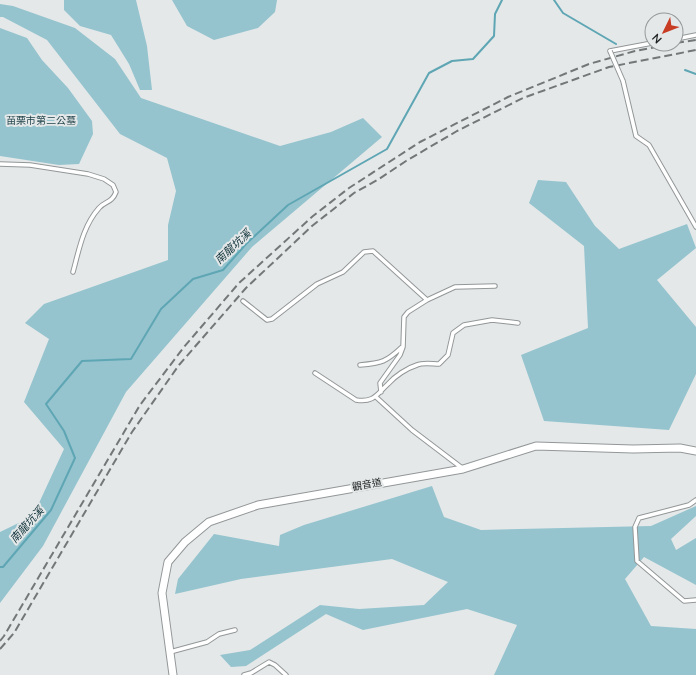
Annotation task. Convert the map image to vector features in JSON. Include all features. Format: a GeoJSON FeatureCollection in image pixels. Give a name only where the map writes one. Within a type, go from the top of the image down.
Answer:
{"type":"FeatureCollection","features":[{"type":"Feature","properties":{"kind":"street","name":"觀音道"},"geometry":{"type":"LineString","coordinates":[[173,675],[162,593],[168,562],[185,542],[210,522],[258,505],[463,469],[536,446],[633,449],[680,448],[696,452]]}},
{"type":"Feature","properties":{"kind":"lane"},"geometry":{"type":"LineString","coordinates":[[684,37],[696,35]]}},
{"type":"Feature","properties":{"kind":"lane"},"geometry":{"type":"LineString","coordinates":[[644,45],[610,51],[623,81],[636,136],[649,145],[696,227]]}},
{"type":"Feature","properties":{"kind":"lane"},"geometry":{"type":"LineString","coordinates":[[0,164],[30,165],[88,174],[104,179],[112,185],[116,192],[114,198],[99,208],[84,232],[73,272]]}},
{"type":"Feature","properties":{"kind":"lane"},"geometry":{"type":"LineString","coordinates":[[242,302],[267,320],[272,319],[316,284],[343,272],[364,252],[373,251],[427,300]]}},
{"type":"Feature","properties":{"kind":"lane"},"geometry":{"type":"LineString","coordinates":[[381,392],[380,383],[400,355],[403,346],[404,317],[408,312],[427,300],[455,287],[495,286]]}},
{"type":"Feature","properties":{"kind":"lane"},"geometry":{"type":"LineString","coordinates":[[315,373],[356,400],[363,401],[376,397],[396,376],[418,364],[439,364],[448,355],[453,333],[464,325],[492,320],[518,323]]}},
{"type":"Feature","properties":{"kind":"lane"},"geometry":{"type":"LineString","coordinates":[[360,365],[373,364],[389,360],[403,346]]}},
{"type":"Feature","properties":{"kind":"lane"},"geometry":{"type":"LineString","coordinates":[[376,397],[412,430],[463,469]]}},
{"type":"Feature","properties":{"kind":"lane"},"geometry":{"type":"LineString","coordinates":[[696,500],[689,505],[639,518],[634,527],[637,561],[684,601],[696,600]]}},
{"type":"Feature","properties":{"kind":"lane"},"geometry":{"type":"LineString","coordinates":[[170,652],[207,642],[219,634],[235,630]]}},
{"type":"Feature","properties":{"kind":"lane"},"geometry":{"type":"LineString","coordinates":[[244,675],[269,662],[275,665],[286,675]]}},
{"type":"Feature","properties":{"kind":"green space"},"geometry":{"type":"Polygon","coordinates":[[[64,0],[136,0],[147,46],[152,90],[140,90],[129,64],[111,35],[80,26],[64,10],[64,0]]]}},
{"type":"Feature","properties":{"kind":"green space"},"geometry":{"type":"Polygon","coordinates":[[[172,0],[277,0],[275,12],[258,28],[214,40],[187,26],[172,0]]]}},
{"type":"Feature","properties":{"kind":"green space"},"geometry":{"type":"Polygon","coordinates":[[[0,4],[13,6],[75,28],[115,59],[141,98],[280,146],[331,132],[363,118],[382,137],[252,247],[126,392],[43,546],[0,603],[0,532],[33,516],[64,449],[24,402],[49,339],[25,323],[44,304],[168,260],[168,225],[176,191],[167,158],[120,134],[47,40],[3,17],[0,17],[0,4]]]}},
{"type":"Feature","properties":{"kind":"green space","name":"苗栗市第二公墓"},"geometry":{"type":"Polygon","coordinates":[[[0,28],[27,38],[42,60],[68,88],[92,121],[93,134],[79,164],[59,165],[0,156],[0,28]]]}},
{"type":"Feature","properties":{"kind":"green space"},"geometry":{"type":"Polygon","coordinates":[[[538,180],[566,182],[595,226],[619,249],[687,224],[696,248],[657,280],[696,327],[696,374],[669,430],[544,421],[521,355],[588,328],[584,246],[529,203],[538,180]]]}},
{"type":"Feature","properties":{"kind":"green space"},"geometry":{"type":"Polygon","coordinates":[[[432,486],[444,517],[481,530],[651,526],[696,506],[696,516],[671,539],[676,550],[696,538],[696,585],[644,557],[625,579],[651,626],[696,629],[696,675],[494,675],[517,625],[467,609],[363,630],[326,614],[246,666],[231,667],[220,655],[250,650],[320,605],[359,609],[424,605],[448,582],[392,559],[241,579],[175,594],[178,579],[214,534],[279,546],[280,535],[304,525],[432,486]]]}},
{"type":"Feature","properties":{"kind":"waterway","name":"南龍坑溪"},"geometry":{"type":"LineString","coordinates":[[0,567],[3,567],[51,510],[75,458],[64,431],[46,404],[82,361],[131,359],[161,309],[193,279],[223,270],[246,244],[288,205],[387,149],[429,73],[452,61],[473,59],[494,36],[495,14],[502,0]]}},
{"type":"Feature","properties":{"kind":"waterway","name":"南龍坑溪"},"geometry":{"type":"LineString","coordinates":[[554,0],[563,13],[616,44]]}},
{"type":"Feature","properties":{"kind":"waterway","name":"南龍坑溪"},"geometry":{"type":"LineString","coordinates":[[685,70],[696,74]]}},
{"type":"Feature","properties":{"kind":"railway"},"geometry":{"type":"LineString","coordinates":[[684,42],[696,40]]}},
{"type":"Feature","properties":{"kind":"railway"},"geometry":{"type":"LineString","coordinates":[[0,641],[140,405],[184,347],[239,283],[313,216],[349,188],[420,142],[508,97],[589,64],[644,49]]}},
{"type":"Feature","properties":{"kind":"railway"},"geometry":{"type":"LineString","coordinates":[[0,649],[14,633],[132,432],[179,365],[246,288],[312,226],[354,193],[406,161],[457,131],[523,98],[609,67],[696,50]]}}]}
